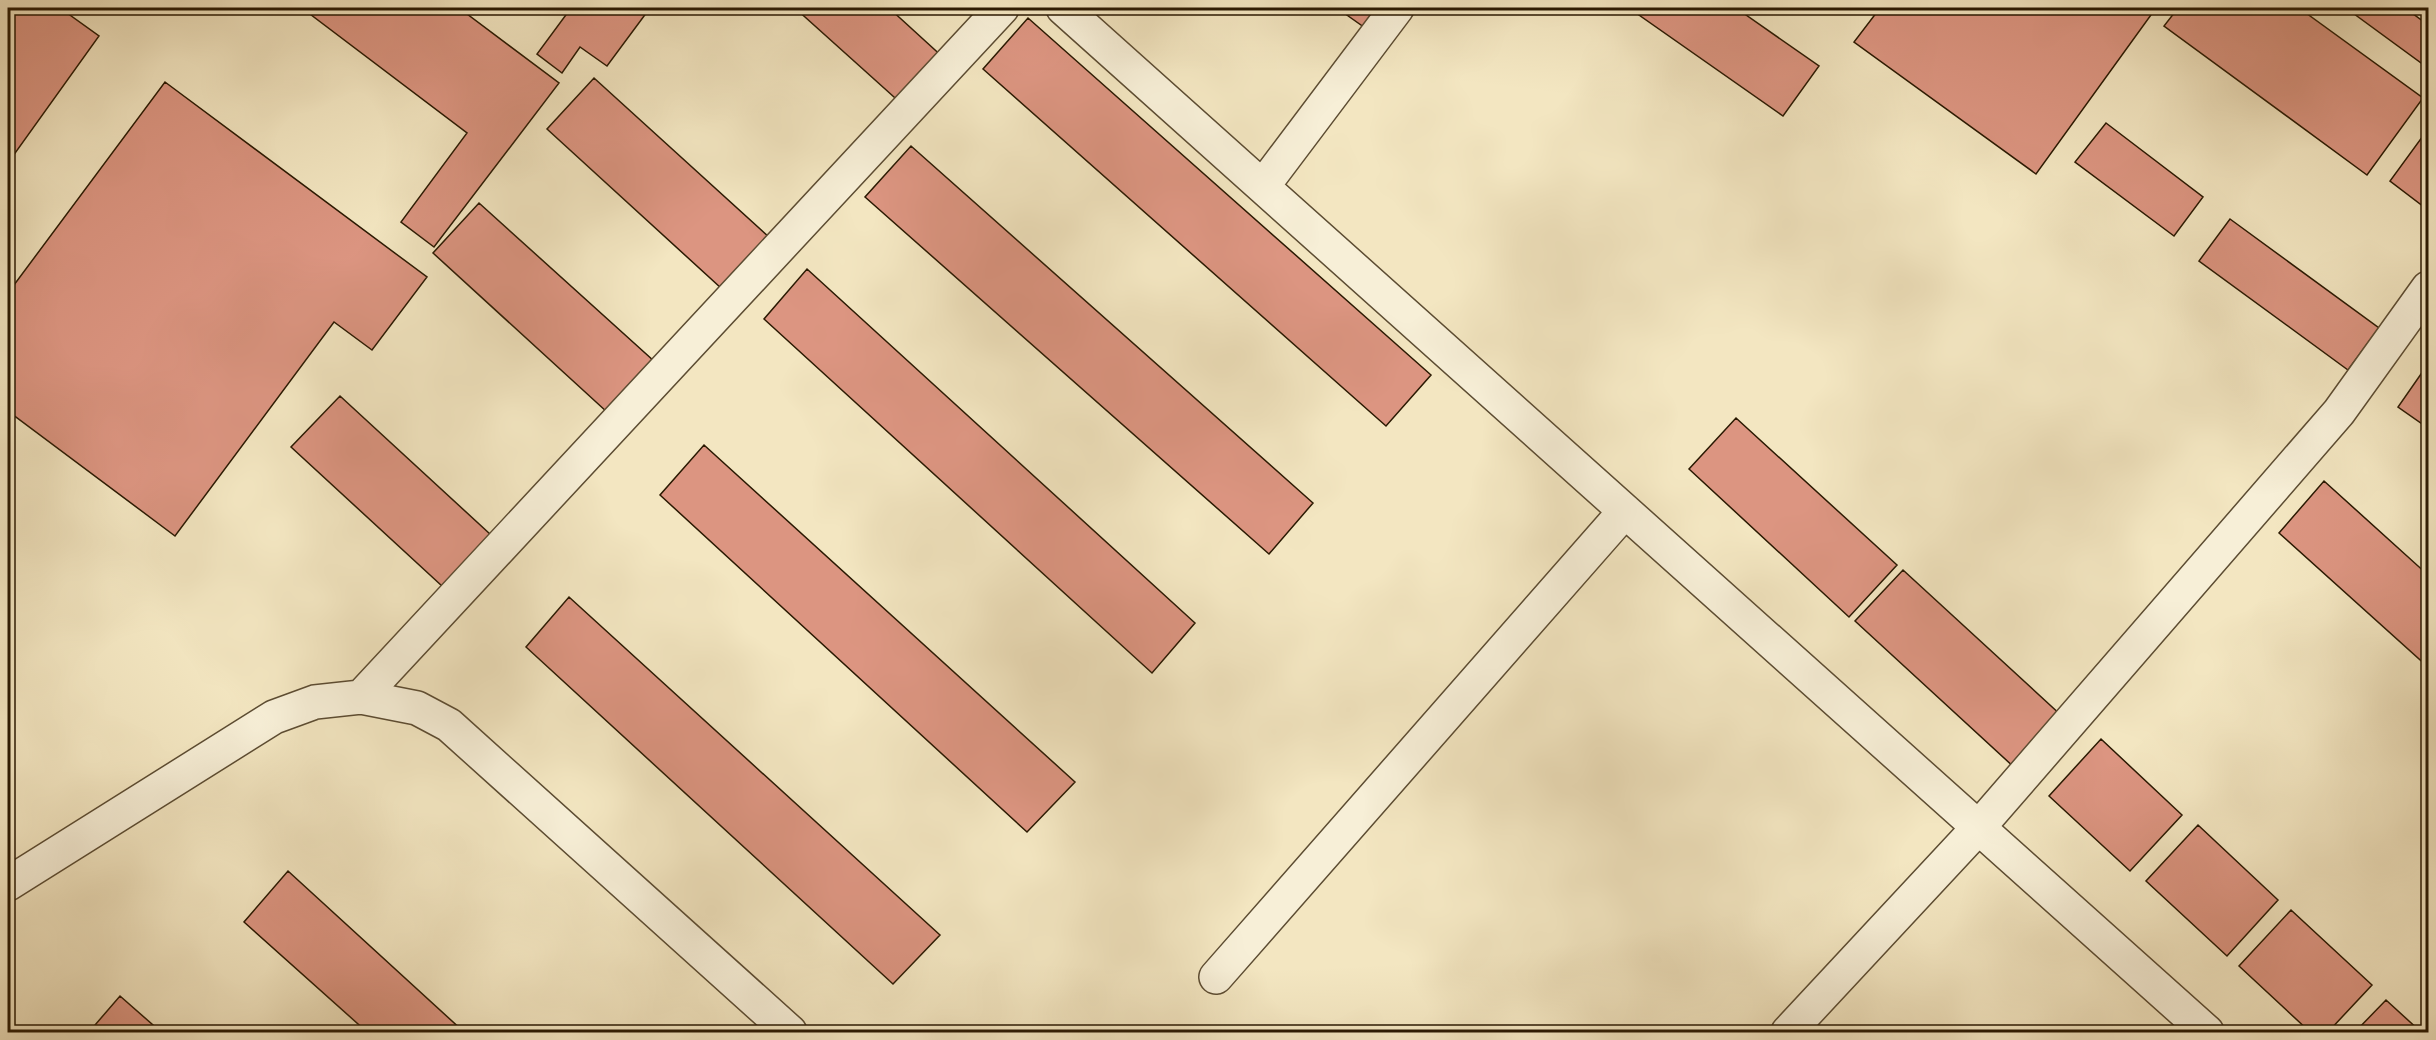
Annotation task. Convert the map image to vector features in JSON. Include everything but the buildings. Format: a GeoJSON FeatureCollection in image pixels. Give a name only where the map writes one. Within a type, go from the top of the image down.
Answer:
{"type":"FeatureCollection","features":[{"type":"Feature","properties":{"kind":"street"},"geometry":{"type":"LineString","coordinates":[[361,697],[1002,8]]}},
{"type":"Feature","properties":{"kind":"street"},"geometry":{"type":"LineString","coordinates":[[1063,8],[2207,1032]]}},
{"type":"Feature","properties":{"kind":"street"},"geometry":{"type":"LineString","coordinates":[[1263,186],[1397,8]]}},
{"type":"Feature","properties":{"kind":"street"},"geometry":{"type":"LineString","coordinates":[[1788,1032],[1978,828],[2339,412],[2428,288]]}},
{"type":"Feature","properties":{"kind":"street"},"geometry":{"type":"LineString","coordinates":[[1216,977],[1625,511]]}},
{"type":"Feature","properties":{"kind":"street"},"geometry":{"type":"LineString","coordinates":[[8,884],[274,717],[315,702],[361,697],[417,708],[449,725],[790,1032]]}}]}
